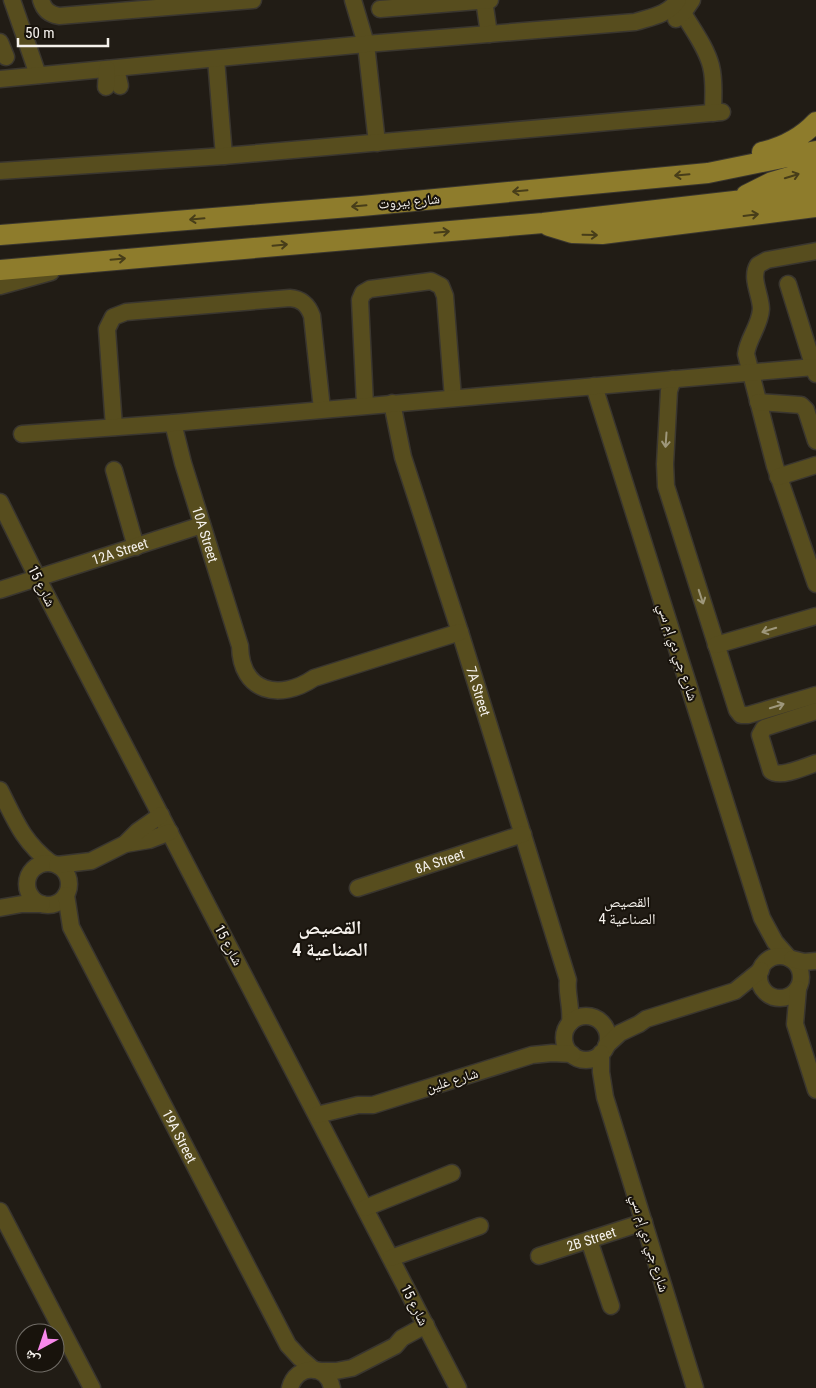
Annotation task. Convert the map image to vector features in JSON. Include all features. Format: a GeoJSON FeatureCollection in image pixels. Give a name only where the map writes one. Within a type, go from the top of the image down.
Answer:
{"type":"FeatureCollection","features":[{"type":"Feature","properties":{"kind":"main road"},"geometry":{"type":"LineString","coordinates":[[708,173],[735,158],[787,144],[804,133],[816,122]]}},
{"type":"Feature","properties":{"kind":"main road","name":"شارع بيروت"},"geometry":{"type":"LineString","coordinates":[[0,235],[362,206],[708,173],[816,151]]}},
{"type":"Feature","properties":{"kind":"main road"},"geometry":{"type":"LineString","coordinates":[[738,200],[772,182],[816,169]]}},
{"type":"Feature","properties":{"kind":"main road"},"geometry":{"type":"LineString","coordinates":[[0,270],[543,223],[776,196],[816,188]]}},
{"type":"Feature","properties":{"kind":"main road"},"geometry":{"type":"LineString","coordinates":[[543,223],[572,233],[597,235],[816,208]]}},
{"type":"Feature","properties":{"kind":"street"},"geometry":{"type":"LineString","coordinates":[[12,0],[38,75]]}},
{"type":"Feature","properties":{"kind":"street"},"geometry":{"type":"LineString","coordinates":[[41,0],[46,10],[59,16],[189,3],[253,0]]}},
{"type":"Feature","properties":{"kind":"street"},"geometry":{"type":"LineString","coordinates":[[353,0],[366,44],[377,143]]}},
{"type":"Feature","properties":{"kind":"street"},"geometry":{"type":"LineString","coordinates":[[484,0],[489,34]]}},
{"type":"Feature","properties":{"kind":"street"},"geometry":{"type":"LineString","coordinates":[[380,8],[423,3],[490,0]]}},
{"type":"Feature","properties":{"kind":"street"},"geometry":{"type":"LineString","coordinates":[[0,79],[38,75],[115,79],[216,59],[366,44],[635,22],[657,16],[684,4],[710,64],[718,112],[224,156],[0,171]]}},
{"type":"Feature","properties":{"kind":"street"},"geometry":{"type":"LineString","coordinates":[[216,59],[224,156]]}},
{"type":"Feature","properties":{"kind":"street"},"geometry":{"type":"LineString","coordinates":[[0,225],[46,231]]}},
{"type":"Feature","properties":{"kind":"street"},"geometry":{"type":"LineString","coordinates":[[816,251],[760,263],[756,269],[755,276],[760,297],[758,325],[746,348],[746,360],[778,477],[816,584]]}},
{"type":"Feature","properties":{"kind":"street"},"geometry":{"type":"LineString","coordinates":[[0,286],[89,262]]}},
{"type":"Feature","properties":{"kind":"street"},"geometry":{"type":"LineString","coordinates":[[365,405],[361,296],[370,289],[431,281],[440,286],[444,296],[453,398]]}},
{"type":"Feature","properties":{"kind":"street"},"geometry":{"type":"LineString","coordinates":[[22,434],[173,423],[673,379],[815,370],[788,284]]}},
{"type":"Feature","properties":{"kind":"street"},"geometry":{"type":"LineString","coordinates":[[114,427],[107,328],[110,320],[117,314],[136,311],[290,298],[299,300],[307,306],[312,316],[322,409]]}},
{"type":"Feature","properties":{"kind":"street"},"geometry":{"type":"LineString","coordinates":[[673,379],[670,391],[665,464],[666,486],[737,710],[741,715],[748,715],[816,695]]}},
{"type":"Feature","properties":{"kind":"street","name":"شارع جي دي إم سي"},"geometry":{"type":"LineString","coordinates":[[594,386],[762,918],[775,942],[790,958]]}},
{"type":"Feature","properties":{"kind":"street"},"geometry":{"type":"LineString","coordinates":[[758,402],[801,405],[806,410],[816,441]]}},
{"type":"Feature","properties":{"kind":"street","name":"7A Street"},"geometry":{"type":"LineString","coordinates":[[392,403],[403,457],[460,632],[568,980]]}},
{"type":"Feature","properties":{"kind":"street","name":"10A Street"},"geometry":{"type":"LineString","coordinates":[[173,423],[179,450],[240,646],[254,669],[268,680],[286,682],[314,678],[460,632]]}},
{"type":"Feature","properties":{"kind":"street"},"geometry":{"type":"LineString","coordinates":[[778,477],[816,465]]}},
{"type":"Feature","properties":{"kind":"street"},"geometry":{"type":"LineString","coordinates":[[114,470],[136,547]]}},
{"type":"Feature","properties":{"kind":"street","name":"شارع 15"},"geometry":{"type":"LineString","coordinates":[[0,502],[38,579],[458,1388]]}},
{"type":"Feature","properties":{"kind":"street","name":"12A Street"},"geometry":{"type":"LineString","coordinates":[[0,590],[202,525]]}},
{"type":"Feature","properties":{"kind":"street"},"geometry":{"type":"LineString","coordinates":[[716,645],[816,616]]}},
{"type":"Feature","properties":{"kind":"street"},"geometry":{"type":"LineString","coordinates":[[816,712],[764,728],[760,735],[771,770],[774,773],[780,774],[816,764]]}},
{"type":"Feature","properties":{"kind":"street"},"geometry":{"type":"LineString","coordinates":[[0,790],[25,838],[37,852],[62,868],[68,878],[67,892],[71,927]]}},
{"type":"Feature","properties":{"kind":"street"},"geometry":{"type":"LineString","coordinates":[[1,908],[16,894],[40,864],[91,861],[125,844],[144,826],[161,815]]}},
{"type":"Feature","properties":{"kind":"street"},"geometry":{"type":"LineString","coordinates":[[125,844],[150,840],[170,832]]}},
{"type":"Feature","properties":{"kind":"street","name":"8A Street"},"geometry":{"type":"LineString","coordinates":[[358,888],[523,834]]}},
{"type":"Feature","properties":{"kind":"street"},"geometry":{"type":"LineString","coordinates":[[25,838],[30,893],[33,898],[44,904],[71,927]]}},
{"type":"Feature","properties":{"kind":"street"},"geometry":{"type":"LineString","coordinates":[[1,908],[22,904],[57,903],[91,861]]}},
{"type":"Feature","properties":{"kind":"street","name":"شارع جي دي إم سي"},"geometry":{"type":"LineString","coordinates":[[762,918],[766,947],[762,967]]}},
{"type":"Feature","properties":{"kind":"street","name":"19A Street"},"geometry":{"type":"LineString","coordinates":[[71,927],[288,1345],[300,1358],[328,1378],[332,1388]]}},
{"type":"Feature","properties":{"kind":"street","name":"شارع غلين"},"geometry":{"type":"LineString","coordinates":[[735,991],[774,957],[784,956],[804,962],[816,961]]}},
{"type":"Feature","properties":{"kind":"street"},"geometry":{"type":"LineString","coordinates":[[790,958],[796,963],[801,974],[795,1006],[795,1024],[816,1090]]}},
{"type":"Feature","properties":{"kind":"street"},"geometry":{"type":"LineString","coordinates":[[762,967],[760,981],[765,991],[784,1009],[795,1024]]}},
{"type":"Feature","properties":{"kind":"street","name":"شارع غلين"},"geometry":{"type":"LineString","coordinates":[[320,1121],[357,1115],[372,1105],[532,1055],[552,1053],[591,1059],[604,1050],[620,1033],[640,1024],[646,1019],[735,991],[786,997],[816,971]]}},
{"type":"Feature","properties":{"kind":"street"},"geometry":{"type":"LineString","coordinates":[[568,980],[582,1007],[604,1025],[608,1035],[604,1050]]}},
{"type":"Feature","properties":{"kind":"street"},"geometry":{"type":"LineString","coordinates":[[568,980],[567,989],[571,1007],[566,1046],[575,1056]]}},
{"type":"Feature","properties":{"kind":"street","name":"شارع غلين"},"geometry":{"type":"LineString","coordinates":[[532,1055],[550,1045],[580,1017],[615,1023],[640,1018],[646,1019]]}},
{"type":"Feature","properties":{"kind":"street","name":"شارع جي دي إم سي"},"geometry":{"type":"LineString","coordinates":[[604,1050],[601,1072],[605,1097],[695,1388]]}},
{"type":"Feature","properties":{"kind":"street","name":"شارع جي دي إم سي"},"geometry":{"type":"LineString","coordinates":[[575,1056],[592,1074],[605,1097]]}},
{"type":"Feature","properties":{"kind":"street"},"geometry":{"type":"LineString","coordinates":[[365,1208],[452,1173]]}},
{"type":"Feature","properties":{"kind":"street"},"geometry":{"type":"LineString","coordinates":[[0,1211],[92,1388]]}},
{"type":"Feature","properties":{"kind":"street","name":"2B Street"},"geometry":{"type":"LineString","coordinates":[[540,1256],[644,1222]]}},
{"type":"Feature","properties":{"kind":"street"},"geometry":{"type":"LineString","coordinates":[[391,1258],[480,1226]]}},
{"type":"Feature","properties":{"kind":"street"},"geometry":{"type":"LineString","coordinates":[[589,1240],[610,1306]]}},
{"type":"Feature","properties":{"kind":"street"},"geometry":{"type":"LineString","coordinates":[[291,1385],[298,1374],[309,1369],[336,1371],[352,1368],[395,1346],[406,1347],[428,1330]]}},
{"type":"Feature","properties":{"kind":"street","name":"19A Street"},"geometry":{"type":"LineString","coordinates":[[288,1345],[291,1364],[291,1385]]}},
{"type":"Feature","properties":{"kind":"street"},"geometry":{"type":"LineString","coordinates":[[337,1388],[352,1368]]}},
{"type":"Feature","properties":{"kind":"district","name":"القصيص الصناعية 4"},"geometry":{"type":"Point","coordinates":[627,910]}},
{"type":"Feature","properties":{"kind":"district","name":"القصيص الصناعية 4"},"geometry":{"type":"Point","coordinates":[330,938]}}]}
